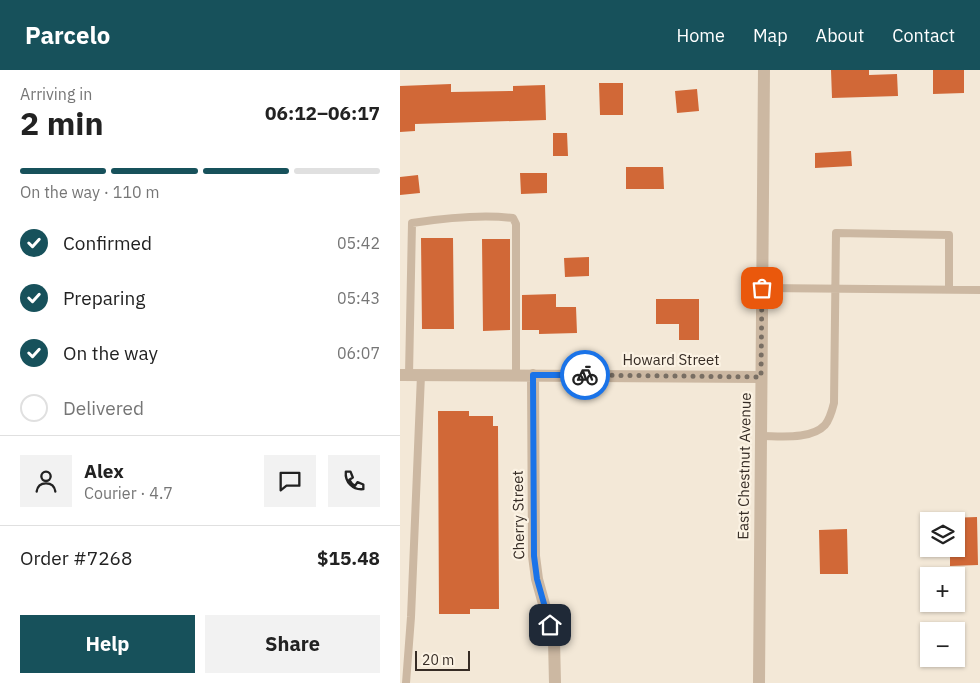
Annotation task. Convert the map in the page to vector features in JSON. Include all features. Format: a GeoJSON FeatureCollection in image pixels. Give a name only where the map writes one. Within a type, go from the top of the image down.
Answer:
{"type":"FeatureCollection","features":[{"type":"Feature","properties":{"kind":"street","name":"East Chestnut Avenue"},"geometry":{"type":"LineString","coordinates":[[758,683],[764,70]]}},
{"type":"Feature","properties":{"kind":"street","name":"Howard Street"},"geometry":{"type":"LineString","coordinates":[[410,375],[761,377]]}},
{"type":"Feature","properties":{"kind":"street","name":"Cherry Street"},"geometry":{"type":"LineString","coordinates":[[533,375],[534,556],[537,579],[554,640],[555,683]]}},
{"type":"Feature","properties":{"kind":"lane"},"geometry":{"type":"LineString","coordinates":[[406,683],[411,617],[410,375],[412,223],[495,216],[513,218],[516,224],[516,376]]}},
{"type":"Feature","properties":{"kind":"lane"},"geometry":{"type":"LineString","coordinates":[[761,436],[814,432],[825,425],[831,416],[834,403],[836,233],[949,234],[949,289]]}},
{"type":"Feature","properties":{"kind":"lane"},"geometry":{"type":"LineString","coordinates":[[762,288],[980,290]]}},
{"type":"Feature","properties":{"kind":"building"},"geometry":{"type":"Polygon","coordinates":[[[831,70],[869,70],[869,75],[897,74],[898,96],[832,98],[831,70]]]}},
{"type":"Feature","properties":{"kind":"building"},"geometry":{"type":"Polygon","coordinates":[[[933,70],[964,70],[964,93],[933,94],[933,70]]]}},
{"type":"Feature","properties":{"kind":"building"},"geometry":{"type":"Polygon","coordinates":[[[599,83],[623,83],[623,115],[600,115],[599,83]]]}},
{"type":"Feature","properties":{"kind":"building"},"geometry":{"type":"Polygon","coordinates":[[[451,84],[451,92],[513,91],[513,86],[545,85],[546,120],[415,124],[415,131],[400,132],[400,86],[451,84]]]}},
{"type":"Feature","properties":{"kind":"building"},"geometry":{"type":"Polygon","coordinates":[[[697,89],[699,111],[677,113],[675,91],[697,89]]]}},
{"type":"Feature","properties":{"kind":"building"},"geometry":{"type":"Polygon","coordinates":[[[553,133],[567,133],[568,156],[553,156],[553,133]]]}},
{"type":"Feature","properties":{"kind":"building"},"geometry":{"type":"Polygon","coordinates":[[[851,151],[852,166],[815,168],[815,153],[851,151]]]}},
{"type":"Feature","properties":{"kind":"building"},"geometry":{"type":"Polygon","coordinates":[[[626,167],[663,167],[664,189],[626,189],[626,167]]]}},
{"type":"Feature","properties":{"kind":"building"},"geometry":{"type":"Polygon","coordinates":[[[520,173],[547,173],[547,193],[521,194],[520,173]]]}},
{"type":"Feature","properties":{"kind":"building"},"geometry":{"type":"Polygon","coordinates":[[[418,175],[420,193],[400,195],[400,177],[418,175]]]}},
{"type":"Feature","properties":{"kind":"building"},"geometry":{"type":"Polygon","coordinates":[[[421,238],[453,238],[454,329],[422,329],[421,238]]]}},
{"type":"Feature","properties":{"kind":"building"},"geometry":{"type":"Polygon","coordinates":[[[482,239],[510,239],[510,330],[483,331],[482,239]]]}},
{"type":"Feature","properties":{"kind":"building"},"geometry":{"type":"Polygon","coordinates":[[[589,257],[589,276],[565,277],[564,258],[589,257]]]}},
{"type":"Feature","properties":{"kind":"building"},"geometry":{"type":"Polygon","coordinates":[[[556,294],[556,307],[576,307],[577,333],[539,334],[539,330],[522,330],[522,295],[556,294]]]}},
{"type":"Feature","properties":{"kind":"building"},"geometry":{"type":"Polygon","coordinates":[[[656,299],[699,299],[699,340],[679,340],[679,324],[656,324],[656,299]]]}},
{"type":"Feature","properties":{"kind":"building"},"geometry":{"type":"Polygon","coordinates":[[[438,411],[469,411],[469,416],[493,416],[493,426],[498,426],[499,609],[470,609],[470,614],[439,614],[438,411]]]}},
{"type":"Feature","properties":{"kind":"building"},"geometry":{"type":"Polygon","coordinates":[[[965,517],[977,517],[978,565],[950,566],[950,557],[965,557],[965,517]]]}},
{"type":"Feature","properties":{"kind":"building"},"geometry":{"type":"Polygon","coordinates":[[[847,529],[848,574],[820,574],[819,530],[847,529]]]}},
{"type":"Feature","properties":{"kind":"way so far"},"geometry":{"type":"LineString","coordinates":[[585,375],[761,377],[762,288]]}},
{"type":"Feature","properties":{"kind":"route"},"geometry":{"type":"LineString","coordinates":[[550,625],[537,579],[534,556],[533,375],[585,375]]}}]}
